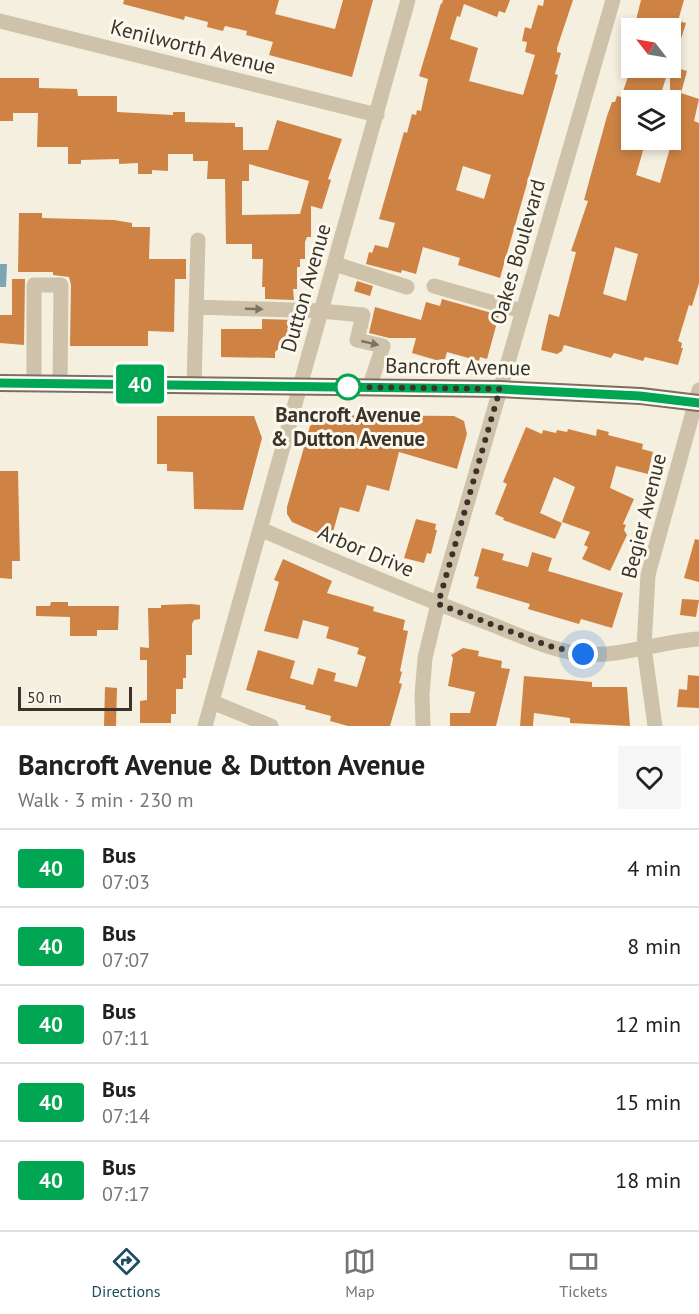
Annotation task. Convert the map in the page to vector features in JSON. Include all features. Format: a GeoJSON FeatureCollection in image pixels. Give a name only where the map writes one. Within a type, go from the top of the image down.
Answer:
{"type":"FeatureCollection","features":[{"type":"Feature","properties":{"kind":"main road","name":"Bancroft Avenue"},"geometry":{"type":"LineString","coordinates":[[0,383],[500,389],[698,398]]}},
{"type":"Feature","properties":{"kind":"street","name":"Dutton Avenue"},"geometry":{"type":"LineString","coordinates":[[205,726],[408,0]]}},
{"type":"Feature","properties":{"kind":"street","name":"Oakes Boulevard"},"geometry":{"type":"LineString","coordinates":[[423,726],[422,695],[425,658],[438,604],[613,0]]}},
{"type":"Feature","properties":{"kind":"street","name":"Kenilworth Avenue"},"geometry":{"type":"LineString","coordinates":[[0,21],[376,115]]}},
{"type":"Feature","properties":{"kind":"street"},"geometry":{"type":"LineString","coordinates":[[194,385],[198,240]]}},
{"type":"Feature","properties":{"kind":"street"},"geometry":{"type":"LineString","coordinates":[[334,264],[407,287]]}},
{"type":"Feature","properties":{"kind":"street"},"geometry":{"type":"LineString","coordinates":[[34,384],[34,285],[61,285],[60,384]]}},
{"type":"Feature","properties":{"kind":"street"},"geometry":{"type":"LineString","coordinates":[[434,286],[522,311]]}},
{"type":"Feature","properties":{"kind":"street"},"geometry":{"type":"LineString","coordinates":[[196,307],[321,311],[363,315],[357,340],[383,346],[369,388]]}},
{"type":"Feature","properties":{"kind":"street","name":"Begier Avenue"},"geometry":{"type":"LineString","coordinates":[[655,726],[644,646],[648,575],[698,398]]}},
{"type":"Feature","properties":{"kind":"street","name":"Arbor Drive"},"geometry":{"type":"LineString","coordinates":[[260,529],[438,604],[549,646],[583,654],[611,653],[699,639]]}},
{"type":"Feature","properties":{"kind":"street"},"geometry":{"type":"LineString","coordinates":[[212,702],[271,726]]}},
{"type":"Feature","properties":{"kind":"water"},"geometry":{"type":"Polygon","coordinates":[[[0,264],[7,264],[6,287],[0,287],[0,264]]]}},
{"type":"Feature","properties":{"kind":"building"},"geometry":{"type":"Polygon","coordinates":[[[124,0],[279,0],[275,14],[335,29],[343,0],[373,0],[352,77],[269,55],[273,42],[246,35],[247,31],[225,26],[223,31],[207,27],[208,22],[185,16],[184,20],[123,4],[124,0]]]}},
{"type":"Feature","properties":{"kind":"building"},"geometry":{"type":"Polygon","coordinates":[[[443,0],[510,0],[505,13],[499,11],[497,17],[464,4],[460,17],[457,16],[450,39],[478,48],[469,81],[523,95],[535,55],[525,52],[527,42],[522,41],[525,27],[531,29],[538,5],[543,6],[544,0],[573,0],[557,48],[557,52],[561,53],[555,74],[558,75],[500,278],[458,265],[460,258],[423,247],[416,274],[402,270],[401,273],[366,264],[369,252],[372,253],[375,245],[388,248],[395,223],[379,219],[404,132],[407,133],[412,114],[416,115],[417,110],[421,111],[428,79],[419,76],[443,0]],[[463,166],[456,190],[484,199],[491,175],[463,166]]]}},
{"type":"Feature","properties":{"kind":"building"},"geometry":{"type":"Polygon","coordinates":[[[641,0],[684,0],[679,18],[636,18],[641,0]]]}},
{"type":"Feature","properties":{"kind":"building"},"geometry":{"type":"Polygon","coordinates":[[[681,22],[686,23],[681,39],[681,22]]]}},
{"type":"Feature","properties":{"kind":"building"},"geometry":{"type":"Polygon","coordinates":[[[681,69],[687,71],[681,93],[681,90],[670,90],[670,78],[681,78],[681,69]]]}},
{"type":"Feature","properties":{"kind":"building"},"geometry":{"type":"Polygon","coordinates":[[[0,78],[39,78],[39,88],[77,89],[78,96],[117,96],[117,112],[173,115],[173,112],[185,112],[185,122],[235,123],[235,127],[243,127],[243,150],[268,150],[277,120],[342,139],[328,179],[331,180],[322,209],[311,206],[311,237],[307,237],[305,242],[305,259],[300,259],[300,267],[297,267],[297,289],[293,289],[294,300],[265,299],[265,287],[262,287],[263,259],[252,259],[252,244],[226,244],[225,179],[207,179],[208,161],[193,161],[193,154],[168,154],[168,171],[152,170],[152,174],[138,174],[138,163],[119,164],[119,159],[81,160],[81,164],[68,164],[68,147],[37,147],[38,113],[13,113],[13,121],[0,121],[0,78]],[[249,164],[249,181],[242,181],[242,215],[300,214],[309,181],[249,164]]]}},
{"type":"Feature","properties":{"kind":"building"},"geometry":{"type":"Polygon","coordinates":[[[628,78],[666,78],[662,90],[623,90],[628,78]]]}},
{"type":"Feature","properties":{"kind":"building"},"geometry":{"type":"Polygon","coordinates":[[[681,93],[699,99],[694,121],[699,123],[699,283],[692,306],[689,305],[678,341],[682,343],[681,348],[683,348],[678,365],[645,357],[643,361],[614,353],[611,358],[564,345],[562,351],[557,354],[541,350],[549,314],[559,317],[576,252],[571,251],[588,201],[584,200],[607,116],[617,96],[621,97],[621,150],[643,150],[636,175],[660,183],[669,150],[681,150],[681,93]],[[615,247],[603,294],[626,301],[638,254],[615,247]]]}},
{"type":"Feature","properties":{"kind":"building"},"geometry":{"type":"Polygon","coordinates":[[[19,213],[42,213],[42,218],[114,220],[132,223],[132,227],[150,227],[149,259],[186,259],[186,279],[175,279],[174,332],[148,331],[148,346],[70,346],[71,285],[69,277],[53,275],[53,272],[18,272],[19,213]]]}},
{"type":"Feature","properties":{"kind":"building"},"geometry":{"type":"Polygon","coordinates":[[[12,279],[25,279],[24,345],[0,343],[0,315],[12,315],[12,279]]]}},
{"type":"Feature","properties":{"kind":"building"},"geometry":{"type":"Polygon","coordinates":[[[357,281],[373,286],[370,296],[354,291],[357,281]]]}},
{"type":"Feature","properties":{"kind":"building"},"geometry":{"type":"Polygon","coordinates":[[[442,299],[499,315],[487,359],[480,357],[479,361],[447,352],[445,359],[436,360],[412,353],[416,338],[389,338],[369,333],[375,307],[421,320],[426,302],[440,306],[442,299]]]}},
{"type":"Feature","properties":{"kind":"building"},"geometry":{"type":"Polygon","coordinates":[[[262,319],[294,320],[294,330],[289,330],[289,344],[284,344],[275,352],[275,358],[221,357],[221,329],[262,329],[262,319]]]}},
{"type":"Feature","properties":{"kind":"building"},"geometry":{"type":"Polygon","coordinates":[[[324,415],[454,416],[464,421],[467,434],[457,469],[399,452],[389,491],[367,485],[359,512],[340,507],[331,539],[292,522],[287,514],[310,426],[324,415]]]}},
{"type":"Feature","properties":{"kind":"building"},"geometry":{"type":"Polygon","coordinates":[[[157,416],[254,416],[262,438],[243,510],[194,509],[193,472],[167,471],[167,464],[157,464],[157,416]]]}},
{"type":"Feature","properties":{"kind":"building"},"geometry":{"type":"Polygon","coordinates":[[[526,427],[542,434],[543,430],[556,433],[557,430],[567,432],[568,429],[596,436],[597,429],[609,432],[608,435],[643,444],[642,449],[653,452],[648,474],[616,466],[610,488],[634,499],[623,524],[626,525],[624,530],[627,535],[610,571],[582,559],[588,547],[584,545],[590,532],[562,522],[575,487],[554,477],[540,513],[562,523],[555,539],[503,520],[504,518],[495,514],[507,484],[503,482],[526,427]]]}},
{"type":"Feature","properties":{"kind":"building"},"geometry":{"type":"Polygon","coordinates":[[[0,471],[18,471],[20,561],[12,561],[12,579],[0,578],[0,471]]]}},
{"type":"Feature","properties":{"kind":"building"},"geometry":{"type":"Polygon","coordinates":[[[416,519],[436,524],[435,530],[437,530],[431,554],[427,553],[424,563],[404,558],[416,519]]]}},
{"type":"Feature","properties":{"kind":"building"},"geometry":{"type":"Polygon","coordinates":[[[695,539],[699,540],[699,582],[684,578],[695,539]]]}},
{"type":"Feature","properties":{"kind":"building"},"geometry":{"type":"Polygon","coordinates":[[[482,548],[504,554],[502,560],[528,567],[532,552],[552,558],[548,571],[623,593],[612,628],[581,619],[579,624],[528,609],[530,604],[476,588],[479,577],[474,576],[482,548]]]}},
{"type":"Feature","properties":{"kind":"building"},"geometry":{"type":"Polygon","coordinates":[[[283,559],[332,581],[327,593],[374,607],[373,611],[405,620],[403,630],[408,631],[400,671],[402,672],[399,683],[402,684],[390,726],[348,726],[330,721],[331,716],[305,709],[306,706],[246,690],[258,650],[295,661],[290,678],[313,685],[318,668],[336,673],[334,681],[357,687],[366,657],[357,654],[359,648],[326,638],[329,627],[303,620],[298,639],[264,631],[279,582],[274,580],[283,559]]]}},
{"type":"Feature","properties":{"kind":"building"},"geometry":{"type":"Polygon","coordinates":[[[682,599],[699,600],[696,617],[680,615],[682,599]]]}},
{"type":"Feature","properties":{"kind":"building"},"geometry":{"type":"Polygon","coordinates":[[[51,602],[68,602],[68,606],[119,606],[118,630],[97,630],[97,636],[70,636],[70,617],[36,616],[36,606],[50,606],[51,602]]]}},
{"type":"Feature","properties":{"kind":"building"},"geometry":{"type":"Polygon","coordinates":[[[200,605],[200,619],[194,620],[192,624],[192,655],[186,655],[186,678],[183,678],[183,689],[176,689],[176,714],[171,714],[171,723],[140,723],[140,701],[147,700],[147,660],[140,660],[140,647],[149,648],[148,608],[200,605]]]}},
{"type":"Feature","properties":{"kind":"building"},"geometry":{"type":"Polygon","coordinates":[[[463,648],[479,651],[478,656],[502,661],[501,668],[510,669],[496,726],[450,726],[450,713],[470,713],[475,692],[448,686],[453,658],[451,655],[463,648]]]}},
{"type":"Feature","properties":{"kind":"building"},"geometry":{"type":"Polygon","coordinates":[[[688,675],[699,676],[699,708],[677,707],[679,689],[687,690],[688,675]]]}},
{"type":"Feature","properties":{"kind":"building"},"geometry":{"type":"Polygon","coordinates":[[[524,676],[592,682],[592,687],[627,687],[630,726],[570,723],[570,718],[534,713],[533,726],[520,726],[524,676]]]}},
{"type":"Feature","properties":{"kind":"building"},"geometry":{"type":"Polygon","coordinates":[[[105,687],[117,688],[116,726],[104,726],[105,687]]]}},
{"type":"Feature","properties":{"kind":"bus line","name":"40"},"geometry":{"type":"LineString","coordinates":[[0,383],[500,389],[640,396],[699,403]]}},
{"type":"Feature","properties":{"kind":"place","name":"Bancroft Avenue & Dutton Avenue"},"geometry":{"type":"Point","coordinates":[348,387]}},
{"type":"Feature","properties":{"kind":"route"},"geometry":{"type":"LineString","coordinates":[[348,387],[500,389],[438,604],[549,646],[583,654]]}}]}
